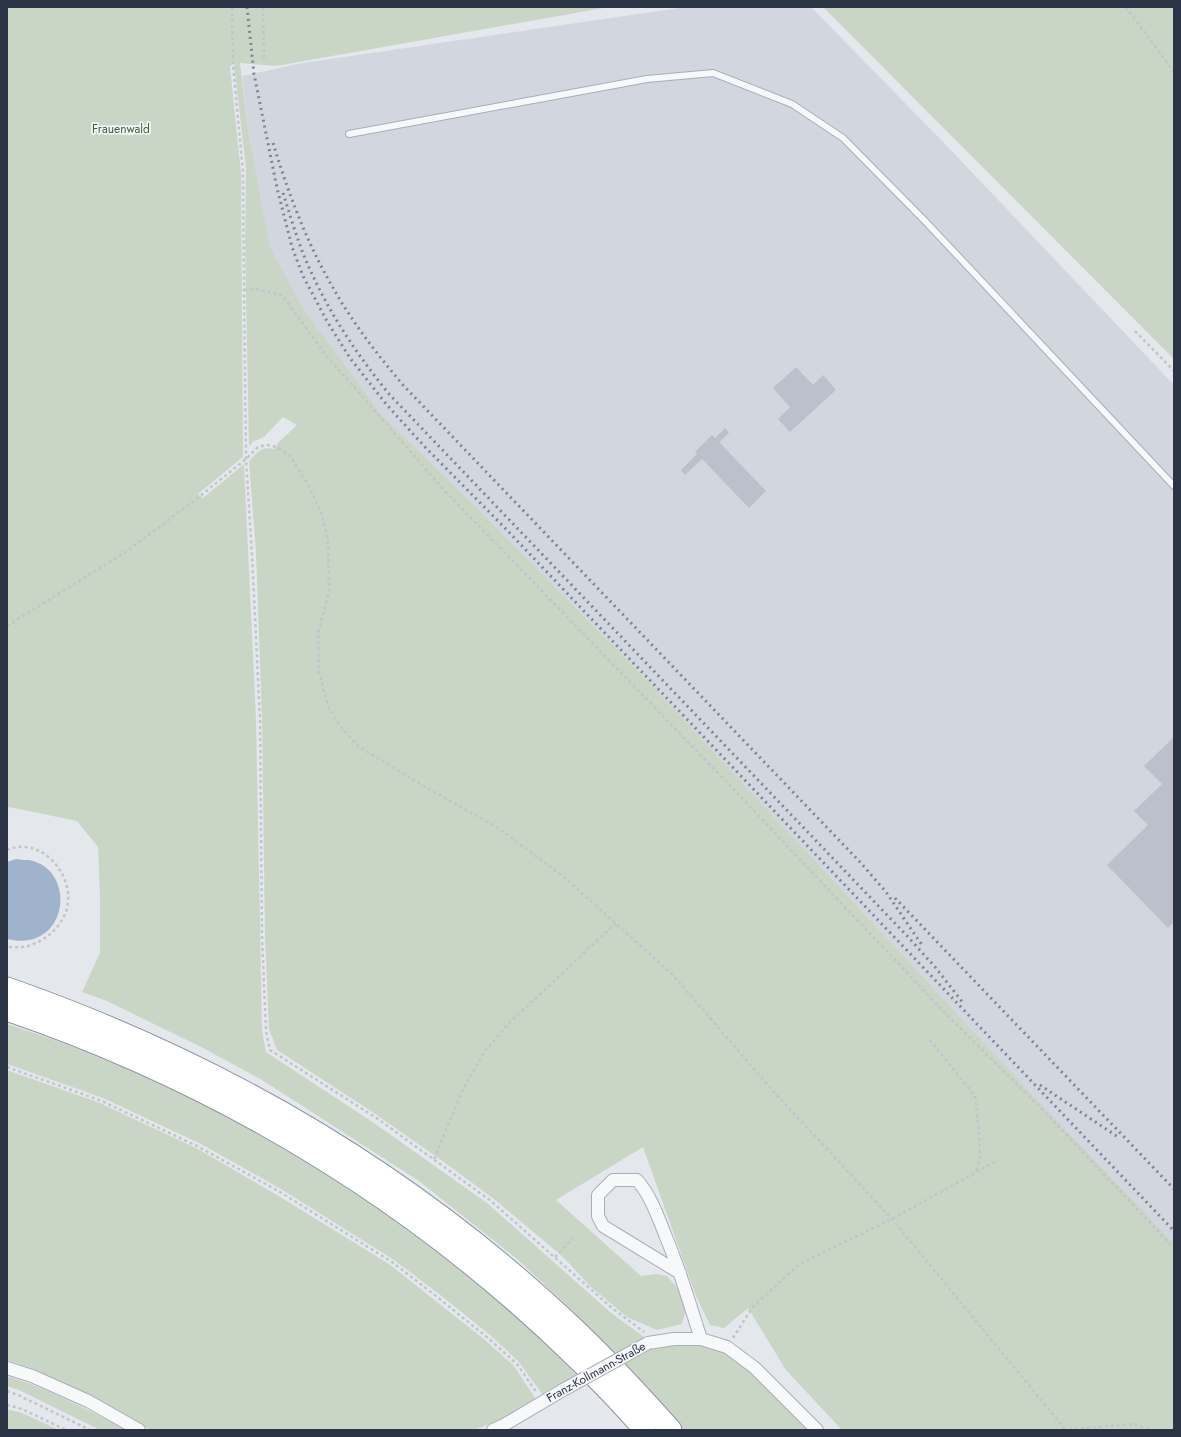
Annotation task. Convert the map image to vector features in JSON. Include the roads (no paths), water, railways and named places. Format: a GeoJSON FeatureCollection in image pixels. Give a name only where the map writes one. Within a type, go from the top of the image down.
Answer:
{"type":"FeatureCollection","features":[{"type":"Feature","properties":{"kind":"highway"},"geometry":{"type":"LineString","coordinates":[[7,988],[95,1020],[142,1040],[265,1102],[353,1154],[428,1206],[508,1269],[564,1319],[632,1386],[671,1430]]}},
{"type":"Feature","properties":{"kind":"highway"},"geometry":{"type":"LineString","coordinates":[[7,1010],[87,1039],[171,1075],[243,1112],[342,1170],[446,1244],[496,1285],[551,1334],[618,1400],[645,1430]]}},
{"type":"Feature","properties":{"kind":"street"},"geometry":{"type":"LineString","coordinates":[[680,1272],[603,1226],[598,1216],[598,1195],[613,1180],[637,1180],[646,1191],[661,1223],[680,1272],[701,1339]]}},
{"type":"Feature","properties":{"kind":"street","name":"Franz-Kollmann-Straße"},"geometry":{"type":"LineString","coordinates":[[493,1430],[562,1390],[652,1342],[674,1339],[701,1339],[727,1347],[755,1368],[817,1430]]}},
{"type":"Feature","properties":{"kind":"street"},"geometry":{"type":"LineString","coordinates":[[7,1368],[32,1376],[88,1401],[139,1430]]}},
{"type":"Feature","properties":{"kind":"lane"},"geometry":{"type":"LineString","coordinates":[[349,134],[647,79],[713,73],[792,104],[843,138],[925,220],[1174,486]]}},
{"type":"Feature","properties":{"kind":"water"},"geometry":{"type":"Polygon","coordinates":[[[16,859],[29,860],[45,867],[55,879],[60,893],[60,909],[54,923],[43,934],[28,940],[7,939],[7,862],[16,859]]]}},
{"type":"Feature","properties":{"kind":"railway"},"geometry":{"type":"LineString","coordinates":[[247,7],[254,74],[277,188],[292,247],[303,276],[328,323],[350,358],[386,404],[425,447],[505,528],[1174,1231]]}},
{"type":"Feature","properties":{"kind":"railway"},"geometry":{"type":"LineString","coordinates":[[273,143],[298,216],[314,252],[348,312],[384,362],[403,385],[860,862],[886,892],[922,945]]}},
{"type":"Feature","properties":{"kind":"railway"},"geometry":{"type":"LineString","coordinates":[[283,193],[304,256],[321,292],[347,337],[389,394],[910,939],[935,967],[964,1004]]}},
{"type":"Feature","properties":{"kind":"railway"},"geometry":{"type":"LineString","coordinates":[[895,898],[1174,1189]]}},
{"type":"Feature","properties":{"kind":"railway"},"geometry":{"type":"LineString","coordinates":[[1040,1085],[1118,1137]]}},
{"type":"Feature","properties":{"kind":"park label","name":"Frauenwald"},"geometry":{"type":"Point","coordinates":[121,129]}}]}
